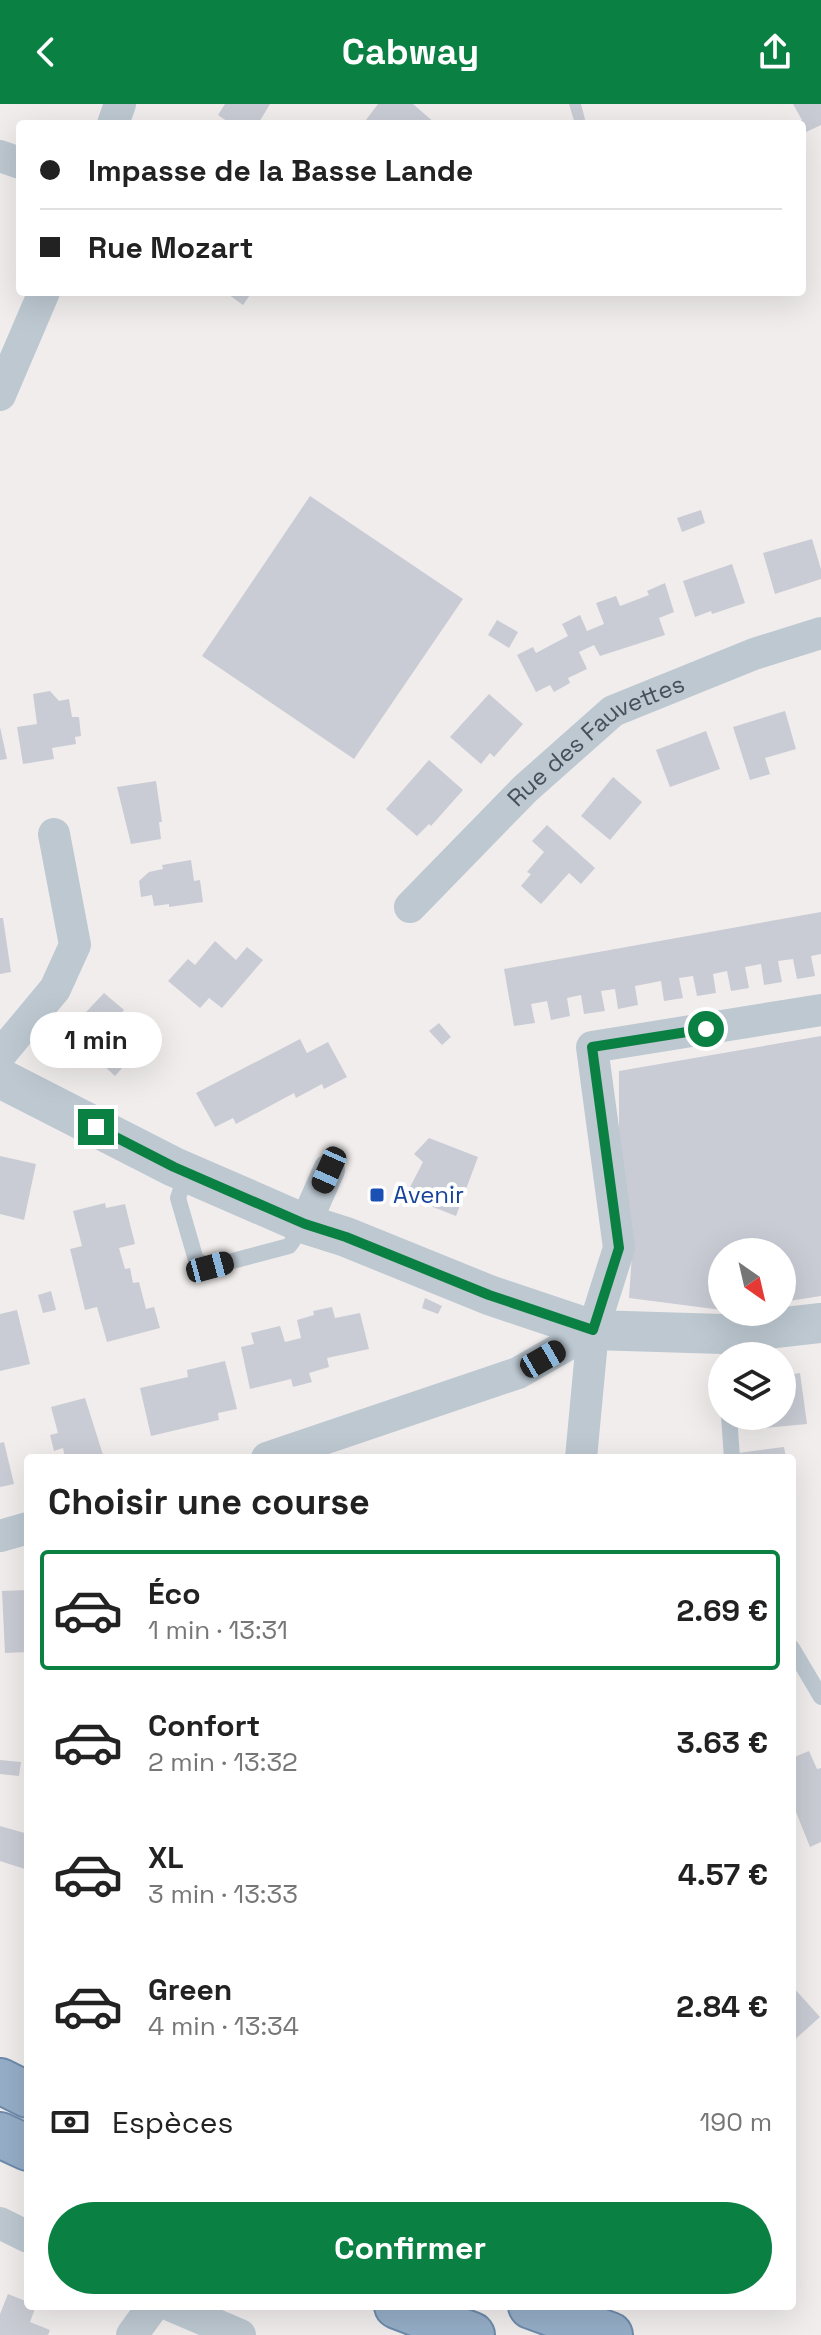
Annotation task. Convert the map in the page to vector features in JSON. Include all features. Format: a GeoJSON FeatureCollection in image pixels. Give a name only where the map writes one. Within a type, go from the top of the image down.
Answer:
{"type":"FeatureCollection","features":[{"type":"Feature","properties":{"kind":"highway"},"geometry":{"type":"LineString","coordinates":[[0,2081],[24,2093]]}},
{"type":"Feature","properties":{"kind":"highway"},"geometry":{"type":"LineString","coordinates":[[0,2135],[24,2146]]}},
{"type":"Feature","properties":{"kind":"highway"},"geometry":{"type":"LineString","coordinates":[[407,2310],[472,2335]]}},
{"type":"Feature","properties":{"kind":"highway"},"geometry":{"type":"LineString","coordinates":[[542,2310],[610,2335]]}},
{"type":"Feature","properties":{"kind":"street"},"geometry":{"type":"LineString","coordinates":[[0,395],[42,296]]}},
{"type":"Feature","properties":{"kind":"street","name":"Rue des Fauvettes"},"geometry":{"type":"LineString","coordinates":[[410,907],[525,789],[613,711],[754,654],[821,633]]}},
{"type":"Feature","properties":{"kind":"street"},"geometry":{"type":"LineString","coordinates":[[0,1055],[55,989],[75,945],[54,834]]}},
{"type":"Feature","properties":{"kind":"street"},"geometry":{"type":"LineString","coordinates":[[581,1454],[593,1330],[619,1248],[592,1047],[821,1010]]}},
{"type":"Feature","properties":{"kind":"street"},"geometry":{"type":"LineString","coordinates":[[0,1078],[186,1172],[305,1224],[346,1237],[489,1295],[593,1330],[708,1343]]}},
{"type":"Feature","properties":{"kind":"street"},"geometry":{"type":"LineString","coordinates":[[305,1224],[329,1170]]}},
{"type":"Feature","properties":{"kind":"street"},"geometry":{"type":"LineString","coordinates":[[736,1342],[821,1323]]}},
{"type":"Feature","properties":{"kind":"street"},"geometry":{"type":"LineString","coordinates":[[279,1454],[518,1373],[593,1330]]}},
{"type":"Feature","properties":{"kind":"street"},"geometry":{"type":"LineString","coordinates":[[0,1536],[24,1529]]}},
{"type":"Feature","properties":{"kind":"street"},"geometry":{"type":"LineString","coordinates":[[0,2223],[24,2235]]}},
{"type":"Feature","properties":{"kind":"street"},"geometry":{"type":"LineString","coordinates":[[132,2335],[150,2310]]}},
{"type":"Feature","properties":{"kind":"street"},"geometry":{"type":"LineString","coordinates":[[181,2310],[240,2335]]}},
{"type":"Feature","properties":{"kind":"lane"},"geometry":{"type":"LineString","coordinates":[[186,1172],[178,1198],[196,1260],[210,1267],[289,1246],[305,1224]]}},
{"type":"Feature","properties":{"kind":"lane"},"geometry":{"type":"LineString","coordinates":[[730,1430],[732,1454]]}},
{"type":"Feature","properties":{"kind":"lane"},"geometry":{"type":"LineString","coordinates":[[796,1655],[821,1697]]}},
{"type":"Feature","properties":{"kind":"building"},"geometry":{"type":"Polygon","coordinates":[[[225,104],[270,104],[260,120],[225,120],[218,115],[225,104]]]}},
{"type":"Feature","properties":{"kind":"building"},"geometry":{"type":"Polygon","coordinates":[[[378,104],[413,104],[431,120],[366,120],[378,104]]]}},
{"type":"Feature","properties":{"kind":"building"},"geometry":{"type":"Polygon","coordinates":[[[569,104],[581,104],[585,120],[574,120],[569,104]]]}},
{"type":"Feature","properties":{"kind":"building"},"geometry":{"type":"Polygon","coordinates":[[[793,104],[821,104],[821,125],[806,132],[806,120],[802,120],[793,104]]]}},
{"type":"Feature","properties":{"kind":"building"},"geometry":{"type":"Polygon","coordinates":[[[231,296],[249,296],[243,305],[231,296]]]}},
{"type":"Feature","properties":{"kind":"building"},"geometry":{"type":"Polygon","coordinates":[[[310,496],[463,599],[354,759],[202,656],[310,496]]]}},
{"type":"Feature","properties":{"kind":"building"},"geometry":{"type":"Polygon","coordinates":[[[701,510],[705,523],[682,532],[677,518],[701,510]]]}},
{"type":"Feature","properties":{"kind":"building"},"geometry":{"type":"Polygon","coordinates":[[[812,539],[821,579],[775,594],[763,553],[812,539]]]}},
{"type":"Feature","properties":{"kind":"building"},"geometry":{"type":"Polygon","coordinates":[[[732,564],[745,603],[695,617],[683,581],[732,564]]]}},
{"type":"Feature","properties":{"kind":"building"},"geometry":{"type":"Polygon","coordinates":[[[665,583],[674,612],[659,618],[665,635],[600,656],[594,645],[579,652],[587,669],[568,678],[570,683],[554,692],[550,685],[536,692],[517,655],[533,647],[536,653],[568,636],[562,624],[580,615],[587,631],[604,624],[596,603],[616,596],[620,606],[649,595],[647,591],[665,583]]]}},
{"type":"Feature","properties":{"kind":"building"},"geometry":{"type":"Polygon","coordinates":[[[497,620],[518,632],[509,648],[488,635],[497,620]]]}},
{"type":"Feature","properties":{"kind":"building"},"geometry":{"type":"Polygon","coordinates":[[[50,691],[59,701],[69,699],[72,717],[79,717],[81,736],[75,737],[76,744],[52,748],[54,759],[23,764],[17,727],[37,724],[33,694],[50,691]]]}},
{"type":"Feature","properties":{"kind":"building"},"geometry":{"type":"Polygon","coordinates":[[[489,694],[523,724],[494,757],[490,753],[481,764],[450,737],[489,694]]]}},
{"type":"Feature","properties":{"kind":"building"},"geometry":{"type":"Polygon","coordinates":[[[785,711],[796,749],[765,758],[770,774],[750,780],[733,727],[785,711]]]}},
{"type":"Feature","properties":{"kind":"building"},"geometry":{"type":"Polygon","coordinates":[[[0,727],[7,759],[0,760],[0,727]]]}},
{"type":"Feature","properties":{"kind":"building"},"geometry":{"type":"Polygon","coordinates":[[[706,731],[720,769],[670,787],[656,750],[706,731]]]}},
{"type":"Feature","properties":{"kind":"building"},"geometry":{"type":"Polygon","coordinates":[[[429,760],[463,790],[431,826],[429,824],[417,836],[386,809],[429,760]]]}},
{"type":"Feature","properties":{"kind":"building"},"geometry":{"type":"Polygon","coordinates":[[[613,777],[642,802],[610,840],[581,816],[613,777]]]}},
{"type":"Feature","properties":{"kind":"building"},"geometry":{"type":"Polygon","coordinates":[[[156,781],[162,822],[159,822],[161,839],[131,844],[117,787],[156,781]]]}},
{"type":"Feature","properties":{"kind":"building"},"geometry":{"type":"Polygon","coordinates":[[[547,825],[595,868],[581,884],[569,873],[541,904],[521,886],[531,874],[527,872],[544,852],[532,841],[547,825]]]}},
{"type":"Feature","properties":{"kind":"building"},"geometry":{"type":"Polygon","coordinates":[[[191,860],[194,881],[200,880],[203,902],[154,906],[152,895],[141,897],[139,881],[149,872],[163,869],[162,865],[191,860]]]}},
{"type":"Feature","properties":{"kind":"building"},"geometry":{"type":"Polygon","coordinates":[[[821,912],[821,954],[811,956],[815,976],[797,979],[793,959],[778,961],[782,982],[764,985],[761,964],[745,967],[749,988],[731,991],[727,971],[713,974],[716,993],[697,996],[693,976],[679,978],[683,998],[664,1001],[661,981],[635,986],[638,1005],[618,1009],[615,989],[601,991],[605,1011],[584,1014],[581,995],[567,998],[570,1016],[551,1020],[547,1001],[531,1004],[535,1023],[514,1026],[504,969],[821,912]]]}},
{"type":"Feature","properties":{"kind":"building"},"geometry":{"type":"Polygon","coordinates":[[[0,918],[3,918],[11,972],[0,974],[0,918]]]}},
{"type":"Feature","properties":{"kind":"building"},"geometry":{"type":"Polygon","coordinates":[[[215,941],[236,960],[247,947],[263,960],[222,1008],[209,998],[200,1008],[168,981],[188,959],[195,965],[215,941]]]}},
{"type":"Feature","properties":{"kind":"building"},"geometry":{"type":"Polygon","coordinates":[[[104,993],[124,1010],[117,1018],[144,1043],[115,1076],[101,1063],[98,1067],[74,1045],[83,1035],[73,1026],[104,993]]]}},
{"type":"Feature","properties":{"kind":"building"},"geometry":{"type":"Polygon","coordinates":[[[439,1023],[451,1037],[442,1045],[429,1031],[439,1023]]]}},
{"type":"Feature","properties":{"kind":"building"},"geometry":{"type":"Polygon","coordinates":[[[821,1036],[821,1296],[796,1300],[796,1238],[708,1238],[708,1308],[629,1298],[632,1254],[619,1166],[619,1071],[821,1036]]]}},
{"type":"Feature","properties":{"kind":"building"},"geometry":{"type":"Polygon","coordinates":[[[300,1039],[307,1053],[328,1042],[347,1077],[324,1089],[322,1084],[296,1098],[294,1093],[236,1124],[233,1118],[215,1127],[196,1093],[300,1039]]]}},
{"type":"Feature","properties":{"kind":"building"},"geometry":{"type":"Polygon","coordinates":[[[429,1138],[478,1157],[456,1216],[433,1207],[425,1196],[408,1191],[423,1162],[414,1154],[429,1138]]]}},
{"type":"Feature","properties":{"kind":"building"},"geometry":{"type":"Polygon","coordinates":[[[0,1156],[36,1164],[24,1220],[0,1214],[0,1156]]]}},
{"type":"Feature","properties":{"kind":"building"},"geometry":{"type":"Polygon","coordinates":[[[105,1203],[106,1208],[125,1204],[135,1244],[119,1248],[125,1269],[130,1268],[133,1283],[139,1282],[146,1309],[154,1307],[160,1328],[107,1342],[97,1307],[85,1310],[70,1249],[82,1246],[73,1211],[105,1203]]]}},
{"type":"Feature","properties":{"kind":"building"},"geometry":{"type":"Polygon","coordinates":[[[51,1291],[56,1310],[43,1313],[38,1295],[51,1291]]]}},
{"type":"Feature","properties":{"kind":"building"},"geometry":{"type":"Polygon","coordinates":[[[425,1298],[442,1306],[438,1314],[422,1308],[425,1298]]]}},
{"type":"Feature","properties":{"kind":"building"},"geometry":{"type":"Polygon","coordinates":[[[332,1307],[335,1318],[360,1313],[369,1349],[327,1358],[329,1367],[309,1373],[312,1382],[293,1387],[291,1379],[250,1389],[241,1347],[254,1344],[251,1333],[280,1326],[285,1342],[301,1338],[297,1320],[314,1315],[313,1311],[332,1307]]]}},
{"type":"Feature","properties":{"kind":"building"},"geometry":{"type":"Polygon","coordinates":[[[17,1310],[30,1364],[0,1371],[0,1314],[17,1310]]]}},
{"type":"Feature","properties":{"kind":"building"},"geometry":{"type":"Polygon","coordinates":[[[225,1361],[237,1409],[218,1413],[219,1420],[151,1436],[140,1388],[188,1377],[187,1370],[225,1361]]]}},
{"type":"Feature","properties":{"kind":"building"},"geometry":{"type":"Polygon","coordinates":[[[800,1373],[807,1424],[796,1425],[796,1374],[800,1373]]]}},
{"type":"Feature","properties":{"kind":"building"},"geometry":{"type":"Polygon","coordinates":[[[85,1398],[103,1454],[64,1454],[63,1448],[54,1451],[50,1435],[58,1433],[51,1407],[85,1398]]]}},
{"type":"Feature","properties":{"kind":"building"},"geometry":{"type":"Polygon","coordinates":[[[4,1442],[14,1484],[0,1487],[0,1443],[4,1442]]]}},
{"type":"Feature","properties":{"kind":"building"},"geometry":{"type":"Polygon","coordinates":[[[784,1447],[785,1454],[738,1454],[784,1447]]]}},
{"type":"Feature","properties":{"kind":"building"},"geometry":{"type":"Polygon","coordinates":[[[24,1590],[24,1652],[5,1653],[2,1591],[24,1590]]]}},
{"type":"Feature","properties":{"kind":"building"},"geometry":{"type":"Polygon","coordinates":[[[809,1751],[817,1769],[821,1768],[821,1842],[810,1847],[796,1812],[796,1756],[809,1751]]]}},
{"type":"Feature","properties":{"kind":"building"},"geometry":{"type":"Polygon","coordinates":[[[0,1760],[21,1762],[19,1776],[0,1774],[0,1760]]]}},
{"type":"Feature","properties":{"kind":"building"},"geometry":{"type":"Polygon","coordinates":[[[0,1826],[24,1833],[24,1869],[0,1861],[0,1826]]]}},
{"type":"Feature","properties":{"kind":"building"},"geometry":{"type":"Polygon","coordinates":[[[796,1990],[820,2017],[796,2038],[796,1990]]]}},
{"type":"Feature","properties":{"kind":"building"},"geometry":{"type":"Polygon","coordinates":[[[8,2294],[24,2300],[24,2310],[34,2310],[30,2322],[50,2330],[48,2335],[0,2335],[0,2314],[8,2294]]]}},
{"type":"Feature","properties":{"kind":"place","name":"Avenir"},"geometry":{"type":"Point","coordinates":[377,1195]}},
{"type":"Feature","properties":{"kind":"route"},"geometry":{"type":"LineString","coordinates":[[96,1127],[174,1167],[305,1224],[346,1237],[489,1295],[593,1330],[619,1248],[592,1047],[706,1029]]}}]}
